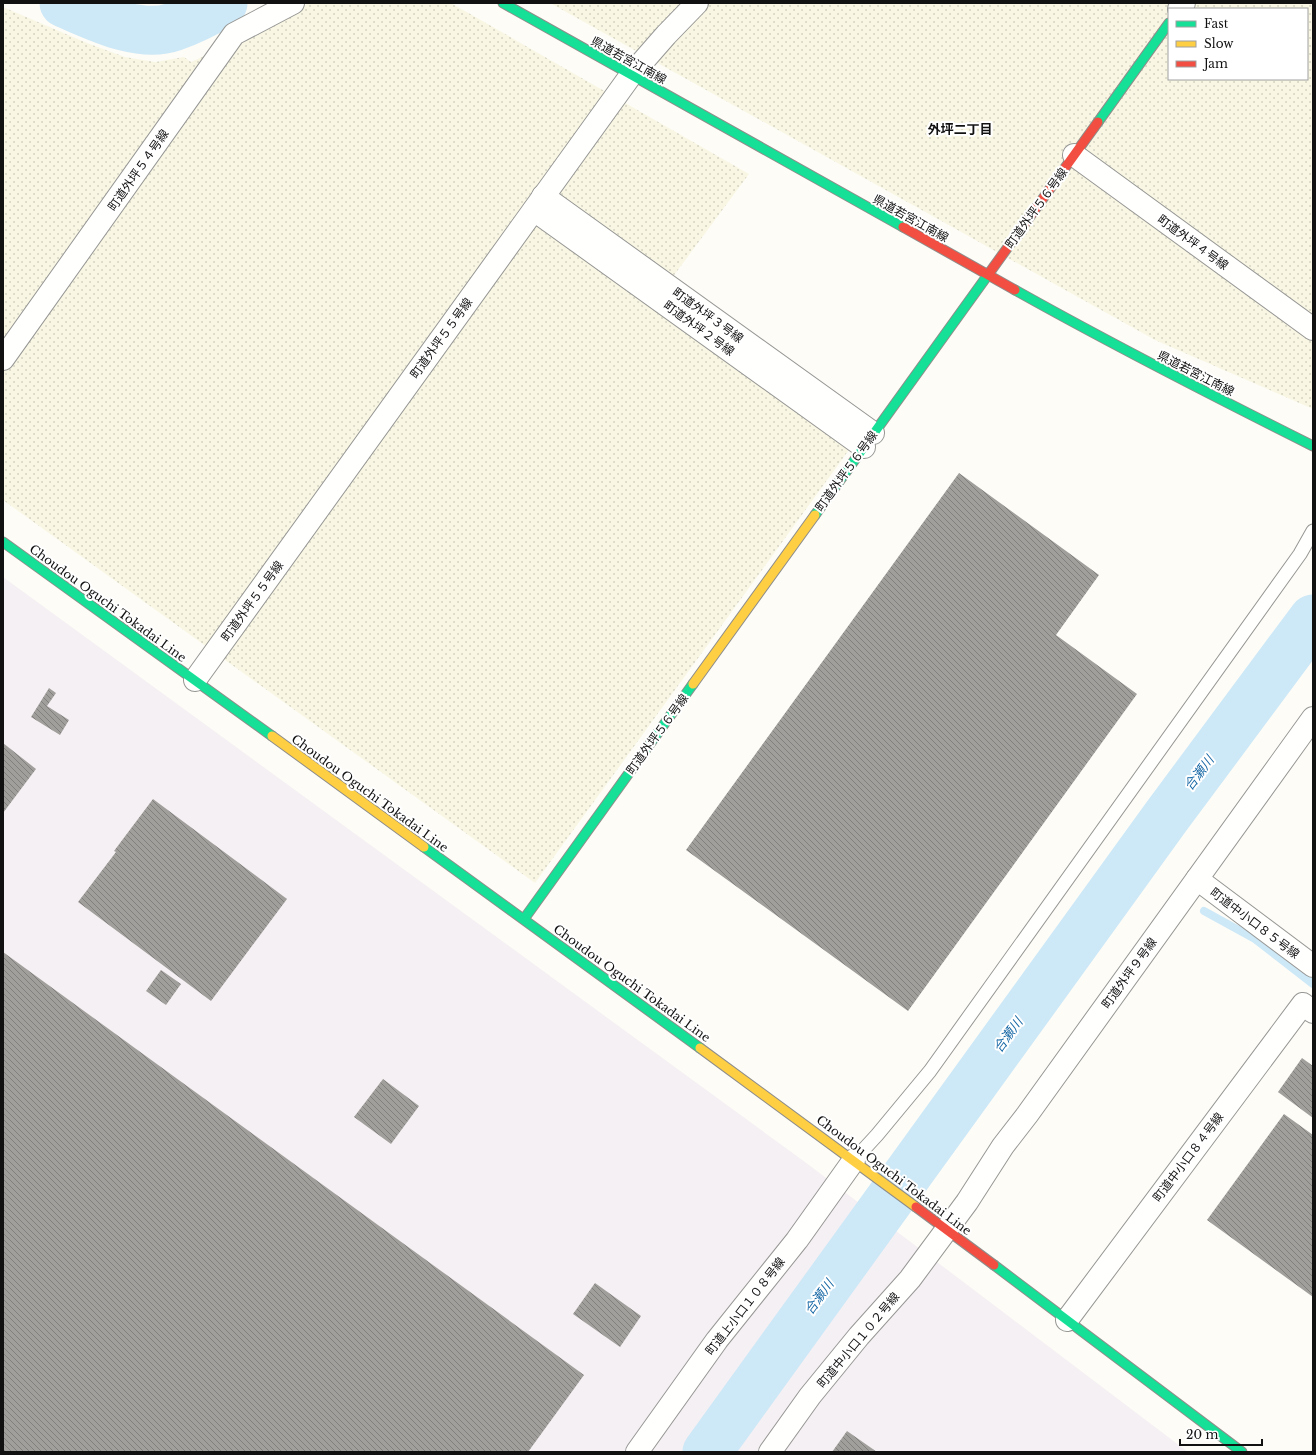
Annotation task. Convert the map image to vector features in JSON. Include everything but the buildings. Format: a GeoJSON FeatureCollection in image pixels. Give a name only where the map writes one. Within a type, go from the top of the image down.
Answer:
{"type":"FeatureCollection","features":[{"type":"Feature","properties":{"kind":"street","name":"町道外坪５４号線"},"geometry":{"type":"LineString","coordinates":[[3,359],[234,34],[293,3]]}},
{"type":"Feature","properties":{"kind":"street","name":"県道若宮江南線"},"geometry":{"type":"LineString","coordinates":[[503,3],[1085,329],[1187,383],[1313,446]]}},
{"type":"Feature","properties":{"kind":"street","name":"町道外坪５５号線"},"geometry":{"type":"LineString","coordinates":[[195,680],[631,75],[666,35],[697,3]]}},
{"type":"Feature","properties":{"kind":"street","name":"町道外坪５６号線"},"geometry":{"type":"LineString","coordinates":[[524,919],[1168,24]]}},
{"type":"Feature","properties":{"kind":"street","name":"町道外坪４号線"},"geometry":{"type":"LineString","coordinates":[[1074,156],[1313,329]]}},
{"type":"Feature","properties":{"kind":"street","name":"町道外坪２号線"},"geometry":{"type":"LineString","coordinates":[[538,203],[869,440]]}},
{"type":"Feature","properties":{"kind":"street","name":"Choudou Oguchi Tokadai Line"},"geometry":{"type":"LineString","coordinates":[[3,542],[859,1163],[1242,1452]]}},
{"type":"Feature","properties":{"kind":"street","name":"町道外坪９号線"},"geometry":{"type":"LineString","coordinates":[[943,1226],[967,1202],[1003,1146],[1313,718]]}},
{"type":"Feature","properties":{"kind":"street","name":"町道中小口８５号線"},"geometry":{"type":"LineString","coordinates":[[1197,879],[1313,966]]}},
{"type":"Feature","properties":{"kind":"street","name":"町道中小口８４号線"},"geometry":{"type":"LineString","coordinates":[[1066,1320],[1303,1004],[1313,1012]]}},
{"type":"Feature","properties":{"kind":"street","name":"町道上小口１０８号線"},"geometry":{"type":"LineString","coordinates":[[637,1452],[717,1340],[859,1163]]}},
{"type":"Feature","properties":{"kind":"street","name":"町道中小口１０２号線"},"geometry":{"type":"LineString","coordinates":[[770,1452],[810,1396],[859,1336],[910,1279],[943,1226]]}},
{"type":"Feature","properties":{"kind":"lane"},"geometry":{"type":"LineString","coordinates":[[859,1163],[877,1135],[934,1065],[1296,560],[1313,531]]}},
{"type":"Feature","properties":{"kind":"shaded area"},"geometry":{"type":"Polygon","coordinates":[[[309,3],[451,3],[749,174],[655,301],[854,443],[535,883],[3,500],[3,7],[87,43],[125,57],[155,62],[184,57],[191,62],[251,34],[309,3]]]}},
{"type":"Feature","properties":{"kind":"shaded area"},"geometry":{"type":"Polygon","coordinates":[[[550,3],[1313,3],[1313,409],[1155,340],[550,3]]]}},
{"type":"Feature","properties":{"kind":"shaded area"},"geometry":{"type":"Polygon","coordinates":[[[3,577],[805,1162],[1188,1452],[3,1452],[3,577]]]}},
{"type":"Feature","properties":{"kind":"waterway"},"geometry":{"type":"LineString","coordinates":[[64,3],[117,24],[146,30],[160,30],[173,27],[199,16],[223,3]]}},
{"type":"Feature","properties":{"kind":"waterway","name":"合瀬川"},"geometry":{"type":"LineString","coordinates":[[707,1452],[1166,817],[1313,619]]}},
{"type":"Feature","properties":{"kind":"waterway"},"geometry":{"type":"LineString","coordinates":[[1204,911],[1255,939],[1313,984]]}},
{"type":"Feature","properties":{"kind":"traffic: fast"},"geometry":{"type":"LineString","coordinates":[[503,3],[903,227]]}},
{"type":"Feature","properties":{"kind":"traffic: fast"},"geometry":{"type":"LineString","coordinates":[[1098,122],[1168,24]]}},
{"type":"Feature","properties":{"kind":"traffic: fast"},"geometry":{"type":"LineString","coordinates":[[815,515],[990,272]]}},
{"type":"Feature","properties":{"kind":"traffic: fast"},"geometry":{"type":"LineString","coordinates":[[1015,290],[1163,370],[1313,446]]}},
{"type":"Feature","properties":{"kind":"traffic: fast"},"geometry":{"type":"LineString","coordinates":[[3,542],[272,736]]}},
{"type":"Feature","properties":{"kind":"traffic: fast"},"geometry":{"type":"LineString","coordinates":[[524,919],[693,684]]}},
{"type":"Feature","properties":{"kind":"traffic: fast"},"geometry":{"type":"LineString","coordinates":[[424,847],[700,1048]]}},
{"type":"Feature","properties":{"kind":"traffic: fast"},"geometry":{"type":"LineString","coordinates":[[994,1265],[1242,1452]]}},
{"type":"Feature","properties":{"kind":"traffic: slow"},"geometry":{"type":"LineString","coordinates":[[693,684],[815,515]]}},
{"type":"Feature","properties":{"kind":"traffic: slow"},"geometry":{"type":"LineString","coordinates":[[272,736],[424,847]]}},
{"type":"Feature","properties":{"kind":"traffic: slow"},"geometry":{"type":"LineString","coordinates":[[700,1048],[916,1207]]}},
{"type":"Feature","properties":{"kind":"traffic: jam"},"geometry":{"type":"LineString","coordinates":[[990,272],[1098,122]]}},
{"type":"Feature","properties":{"kind":"traffic: jam"},"geometry":{"type":"LineString","coordinates":[[903,227],[1015,290]]}},
{"type":"Feature","properties":{"kind":"traffic: jam"},"geometry":{"type":"LineString","coordinates":[[916,1207],[994,1265]]}},
{"type":"Feature","properties":{"kind":"district","name":"外坪二丁目"},"geometry":{"type":"Point","coordinates":[960,129]}}]}
